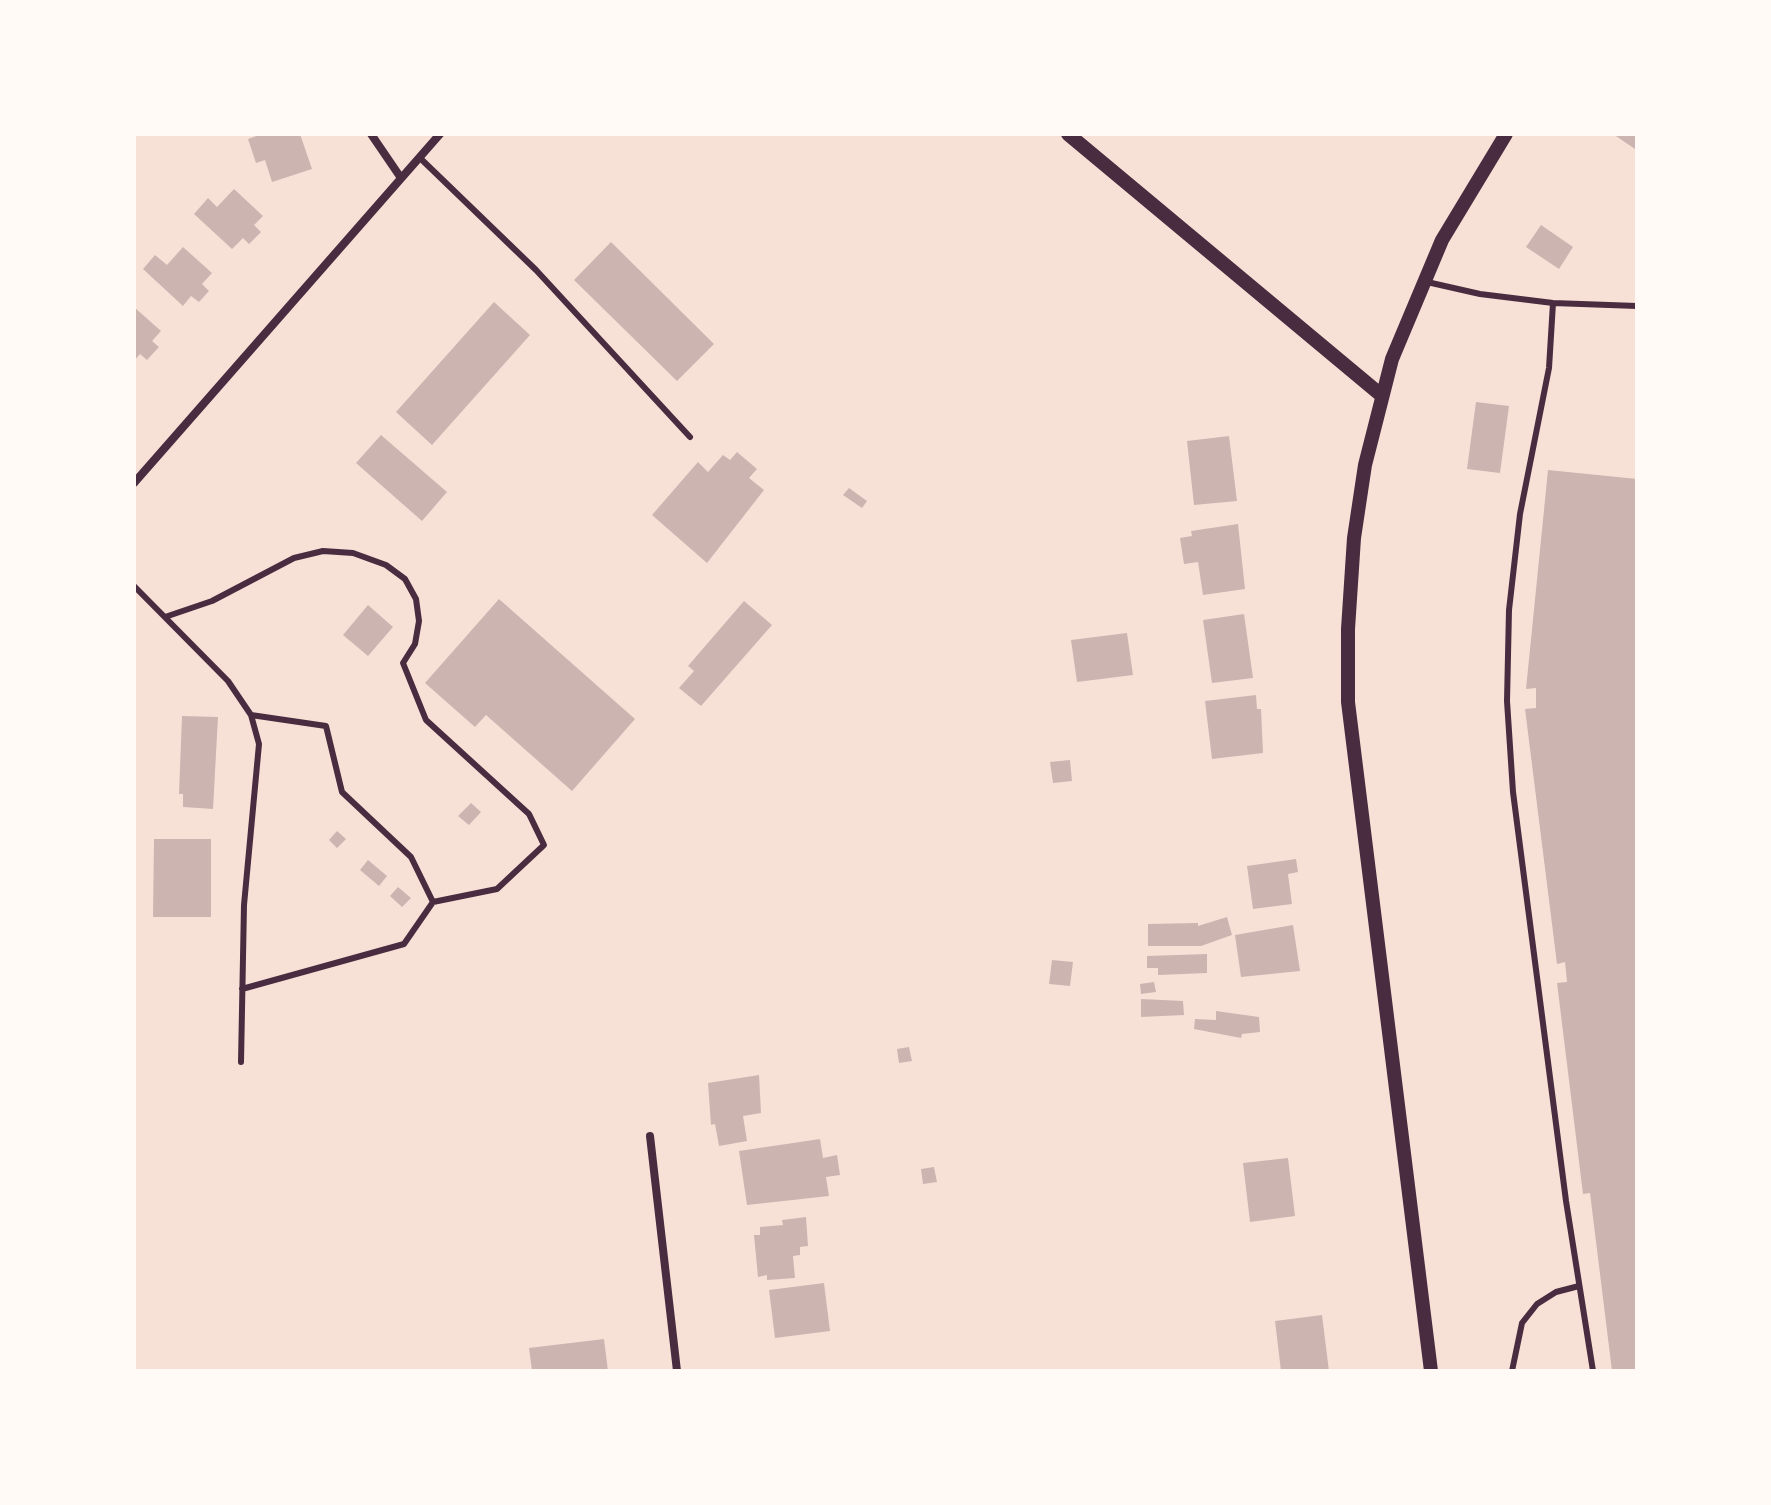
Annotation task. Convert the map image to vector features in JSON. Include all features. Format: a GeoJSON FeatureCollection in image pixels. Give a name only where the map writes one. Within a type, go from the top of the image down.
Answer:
{"type":"FeatureCollection","features":[{"type":"Feature","properties":{"kind":"street"},"geometry":{"type":"LineString","coordinates":[[371,134],[401,178]]}},
{"type":"Feature","properties":{"kind":"street"},"geometry":{"type":"LineString","coordinates":[[134,483],[440,134]]}},
{"type":"Feature","properties":{"kind":"street"},"geometry":{"type":"LineString","coordinates":[[1068,134],[1381,395]]}},
{"type":"Feature","properties":{"kind":"street"},"geometry":{"type":"LineString","coordinates":[[1431,1371],[1348,702],[1348,629],[1354,538],[1365,465],[1381,395],[1422,281],[1442,240],[1506,134]]}},
{"type":"Feature","properties":{"kind":"street"},"geometry":{"type":"LineString","coordinates":[[650,1136],[677,1371]]}},
{"type":"Feature","properties":{"kind":"lane"},"geometry":{"type":"LineString","coordinates":[[420,158],[536,270],[690,437]]}},
{"type":"Feature","properties":{"kind":"lane"},"geometry":{"type":"LineString","coordinates":[[1422,281],[1480,294],[1553,303],[1637,306]]}},
{"type":"Feature","properties":{"kind":"lane"},"geometry":{"type":"LineString","coordinates":[[1553,303],[1549,368],[1520,514],[1512,583],[1507,701],[1513,792],[1593,1371]]}},
{"type":"Feature","properties":{"kind":"lane"},"geometry":{"type":"LineString","coordinates":[[165,617],[212,601],[294,558],[323,551],[353,553],[386,565],[405,579],[416,599],[419,621],[415,644],[403,663],[426,720],[529,814],[544,845],[497,889],[433,902],[404,944],[242,989]]}},
{"type":"Feature","properties":{"kind":"lane"},"geometry":{"type":"LineString","coordinates":[[134,586],[228,681],[251,715],[259,762],[249,833],[241,1062]]}},
{"type":"Feature","properties":{"kind":"lane"},"geometry":{"type":"LineString","coordinates":[[251,715],[326,726],[342,792],[411,857],[433,902]]}},
{"type":"Feature","properties":{"kind":"lane"},"geometry":{"type":"LineString","coordinates":[[1512,1371],[1522,1323],[1537,1304],[1556,1292],[1579,1286]]}},
{"type":"Feature","properties":{"kind":"building"},"geometry":{"type":"Polygon","coordinates":[[[262,134],[300,134],[312,169],[272,182],[265,160],[256,163],[248,139],[262,134]]]}},
{"type":"Feature","properties":{"kind":"building"},"geometry":{"type":"Polygon","coordinates":[[[1613,134],[1637,134],[1637,146],[1635,149],[1613,134]]]}},
{"type":"Feature","properties":{"kind":"building"},"geometry":{"type":"Polygon","coordinates":[[[234,189],[263,216],[254,225],[261,232],[249,244],[243,238],[232,249],[194,214],[208,198],[217,207],[234,189]]]}},
{"type":"Feature","properties":{"kind":"building"},"geometry":{"type":"Polygon","coordinates":[[[1541,225],[1573,247],[1559,269],[1526,247],[1541,225]]]}},
{"type":"Feature","properties":{"kind":"building"},"geometry":{"type":"Polygon","coordinates":[[[611,242],[714,344],[677,381],[574,280],[611,242]]]}},
{"type":"Feature","properties":{"kind":"building"},"geometry":{"type":"Polygon","coordinates":[[[183,247],[212,273],[202,284],[209,291],[199,302],[191,296],[183,306],[143,269],[155,255],[167,265],[183,247]]]}},
{"type":"Feature","properties":{"kind":"building"},"geometry":{"type":"Polygon","coordinates":[[[494,302],[530,335],[432,445],[396,412],[494,302]]]}},
{"type":"Feature","properties":{"kind":"building"},"geometry":{"type":"Polygon","coordinates":[[[134,307],[161,331],[152,341],[159,347],[147,360],[140,354],[134,361],[134,307]]]}},
{"type":"Feature","properties":{"kind":"building"},"geometry":{"type":"Polygon","coordinates":[[[1476,402],[1509,406],[1500,473],[1467,469],[1476,402]]]}},
{"type":"Feature","properties":{"kind":"building"},"geometry":{"type":"Polygon","coordinates":[[[381,435],[447,492],[422,521],[356,463],[381,435]]]}},
{"type":"Feature","properties":{"kind":"building"},"geometry":{"type":"Polygon","coordinates":[[[1229,436],[1237,501],[1194,505],[1187,441],[1229,436]]]}},
{"type":"Feature","properties":{"kind":"building"},"geometry":{"type":"Polygon","coordinates":[[[737,452],[757,469],[749,478],[764,490],[707,563],[652,515],[698,462],[708,472],[723,455],[730,460],[737,452]]]}},
{"type":"Feature","properties":{"kind":"building"},"geometry":{"type":"Polygon","coordinates":[[[1548,470],[1637,479],[1637,1371],[1612,1371],[1590,1193],[1583,1194],[1557,983],[1567,982],[1565,962],[1557,964],[1525,709],[1536,708],[1536,688],[1526,689],[1548,470]]]}},
{"type":"Feature","properties":{"kind":"building"},"geometry":{"type":"Polygon","coordinates":[[[849,488],[867,501],[862,508],[843,495],[849,488]]]}},
{"type":"Feature","properties":{"kind":"building"},"geometry":{"type":"Polygon","coordinates":[[[1238,524],[1245,589],[1203,595],[1198,562],[1184,564],[1180,538],[1192,536],[1191,531],[1238,524]]]}},
{"type":"Feature","properties":{"kind":"building"},"geometry":{"type":"Polygon","coordinates":[[[499,599],[635,719],[572,791],[486,715],[475,727],[425,683],[499,599]]]}},
{"type":"Feature","properties":{"kind":"building"},"geometry":{"type":"Polygon","coordinates":[[[744,601],[772,625],[701,706],[679,688],[694,671],[688,666],[744,601]]]}},
{"type":"Feature","properties":{"kind":"building"},"geometry":{"type":"Polygon","coordinates":[[[368,605],[393,627],[368,656],[343,635],[368,605]]]}},
{"type":"Feature","properties":{"kind":"building"},"geometry":{"type":"Polygon","coordinates":[[[1244,614],[1253,678],[1212,683],[1203,620],[1244,614]]]}},
{"type":"Feature","properties":{"kind":"building"},"geometry":{"type":"Polygon","coordinates":[[[1127,633],[1133,675],[1077,682],[1071,640],[1127,633]]]}},
{"type":"Feature","properties":{"kind":"building"},"geometry":{"type":"Polygon","coordinates":[[[1256,695],[1257,709],[1261,709],[1263,753],[1212,759],[1205,701],[1256,695]]]}},
{"type":"Feature","properties":{"kind":"building"},"geometry":{"type":"Polygon","coordinates":[[[182,716],[218,717],[213,809],[183,807],[183,794],[179,794],[182,716]]]}},
{"type":"Feature","properties":{"kind":"building"},"geometry":{"type":"Polygon","coordinates":[[[1070,760],[1072,781],[1053,783],[1050,762],[1070,760]]]}},
{"type":"Feature","properties":{"kind":"building"},"geometry":{"type":"Polygon","coordinates":[[[471,803],[481,812],[469,825],[458,816],[471,803]]]}},
{"type":"Feature","properties":{"kind":"building"},"geometry":{"type":"Polygon","coordinates":[[[337,831],[346,839],[337,848],[329,840],[337,831]]]}},
{"type":"Feature","properties":{"kind":"building"},"geometry":{"type":"Polygon","coordinates":[[[154,839],[211,839],[211,917],[153,917],[154,839]]]}},
{"type":"Feature","properties":{"kind":"building"},"geometry":{"type":"Polygon","coordinates":[[[1296,859],[1298,872],[1288,874],[1292,904],[1253,909],[1247,866],[1296,859]]]}},
{"type":"Feature","properties":{"kind":"building"},"geometry":{"type":"Polygon","coordinates":[[[368,860],[387,876],[379,886],[360,870],[368,860]]]}},
{"type":"Feature","properties":{"kind":"building"},"geometry":{"type":"Polygon","coordinates":[[[398,887],[411,898],[402,907],[390,896],[398,887]]]}},
{"type":"Feature","properties":{"kind":"building"},"geometry":{"type":"Polygon","coordinates":[[[1227,917],[1232,935],[1201,946],[1148,946],[1148,924],[1198,923],[1198,926],[1227,917]]]}},
{"type":"Feature","properties":{"kind":"building"},"geometry":{"type":"Polygon","coordinates":[[[1293,925],[1300,971],[1241,977],[1235,935],[1293,925]]]}},
{"type":"Feature","properties":{"kind":"building"},"geometry":{"type":"Polygon","coordinates":[[[1207,954],[1207,973],[1158,975],[1158,968],[1147,968],[1147,956],[1207,954]]]}},
{"type":"Feature","properties":{"kind":"building"},"geometry":{"type":"Polygon","coordinates":[[[1052,960],[1073,962],[1070,986],[1049,984],[1052,960]]]}},
{"type":"Feature","properties":{"kind":"building"},"geometry":{"type":"Polygon","coordinates":[[[1154,982],[1156,992],[1141,994],[1140,984],[1154,982]]]}},
{"type":"Feature","properties":{"kind":"building"},"geometry":{"type":"Polygon","coordinates":[[[1141,999],[1183,1001],[1184,1015],[1141,1017],[1141,999]]]}},
{"type":"Feature","properties":{"kind":"building"},"geometry":{"type":"Polygon","coordinates":[[[1216,1011],[1259,1017],[1260,1032],[1242,1034],[1241,1038],[1194,1029],[1195,1019],[1216,1020],[1216,1011]]]}},
{"type":"Feature","properties":{"kind":"building"},"geometry":{"type":"Polygon","coordinates":[[[909,1047],[912,1061],[899,1063],[897,1049],[909,1047]]]}},
{"type":"Feature","properties":{"kind":"building"},"geometry":{"type":"Polygon","coordinates":[[[759,1075],[761,1113],[743,1116],[747,1141],[719,1146],[715,1124],[711,1125],[708,1083],[759,1075]]]}},
{"type":"Feature","properties":{"kind":"building"},"geometry":{"type":"Polygon","coordinates":[[[820,1139],[823,1158],[837,1155],[840,1175],[826,1177],[829,1196],[747,1205],[739,1151],[820,1139]]]}},
{"type":"Feature","properties":{"kind":"building"},"geometry":{"type":"Polygon","coordinates":[[[1288,1158],[1295,1216],[1250,1222],[1243,1163],[1288,1158]]]}},
{"type":"Feature","properties":{"kind":"building"},"geometry":{"type":"Polygon","coordinates":[[[934,1167],[937,1182],[923,1184],[921,1169],[934,1167]]]}},
{"type":"Feature","properties":{"kind":"building"},"geometry":{"type":"Polygon","coordinates":[[[806,1217],[808,1246],[800,1247],[800,1255],[793,1256],[795,1278],[767,1280],[767,1275],[758,1277],[754,1235],[760,1235],[760,1227],[783,1225],[782,1220],[806,1217]]]}},
{"type":"Feature","properties":{"kind":"building"},"geometry":{"type":"Polygon","coordinates":[[[824,1283],[830,1331],[775,1338],[769,1290],[824,1283]]]}},
{"type":"Feature","properties":{"kind":"building"},"geometry":{"type":"Polygon","coordinates":[[[1322,1315],[1329,1371],[1281,1371],[1275,1321],[1322,1315]]]}},
{"type":"Feature","properties":{"kind":"building"},"geometry":{"type":"Polygon","coordinates":[[[604,1339],[608,1371],[532,1371],[529,1348],[604,1339]]]}}]}
